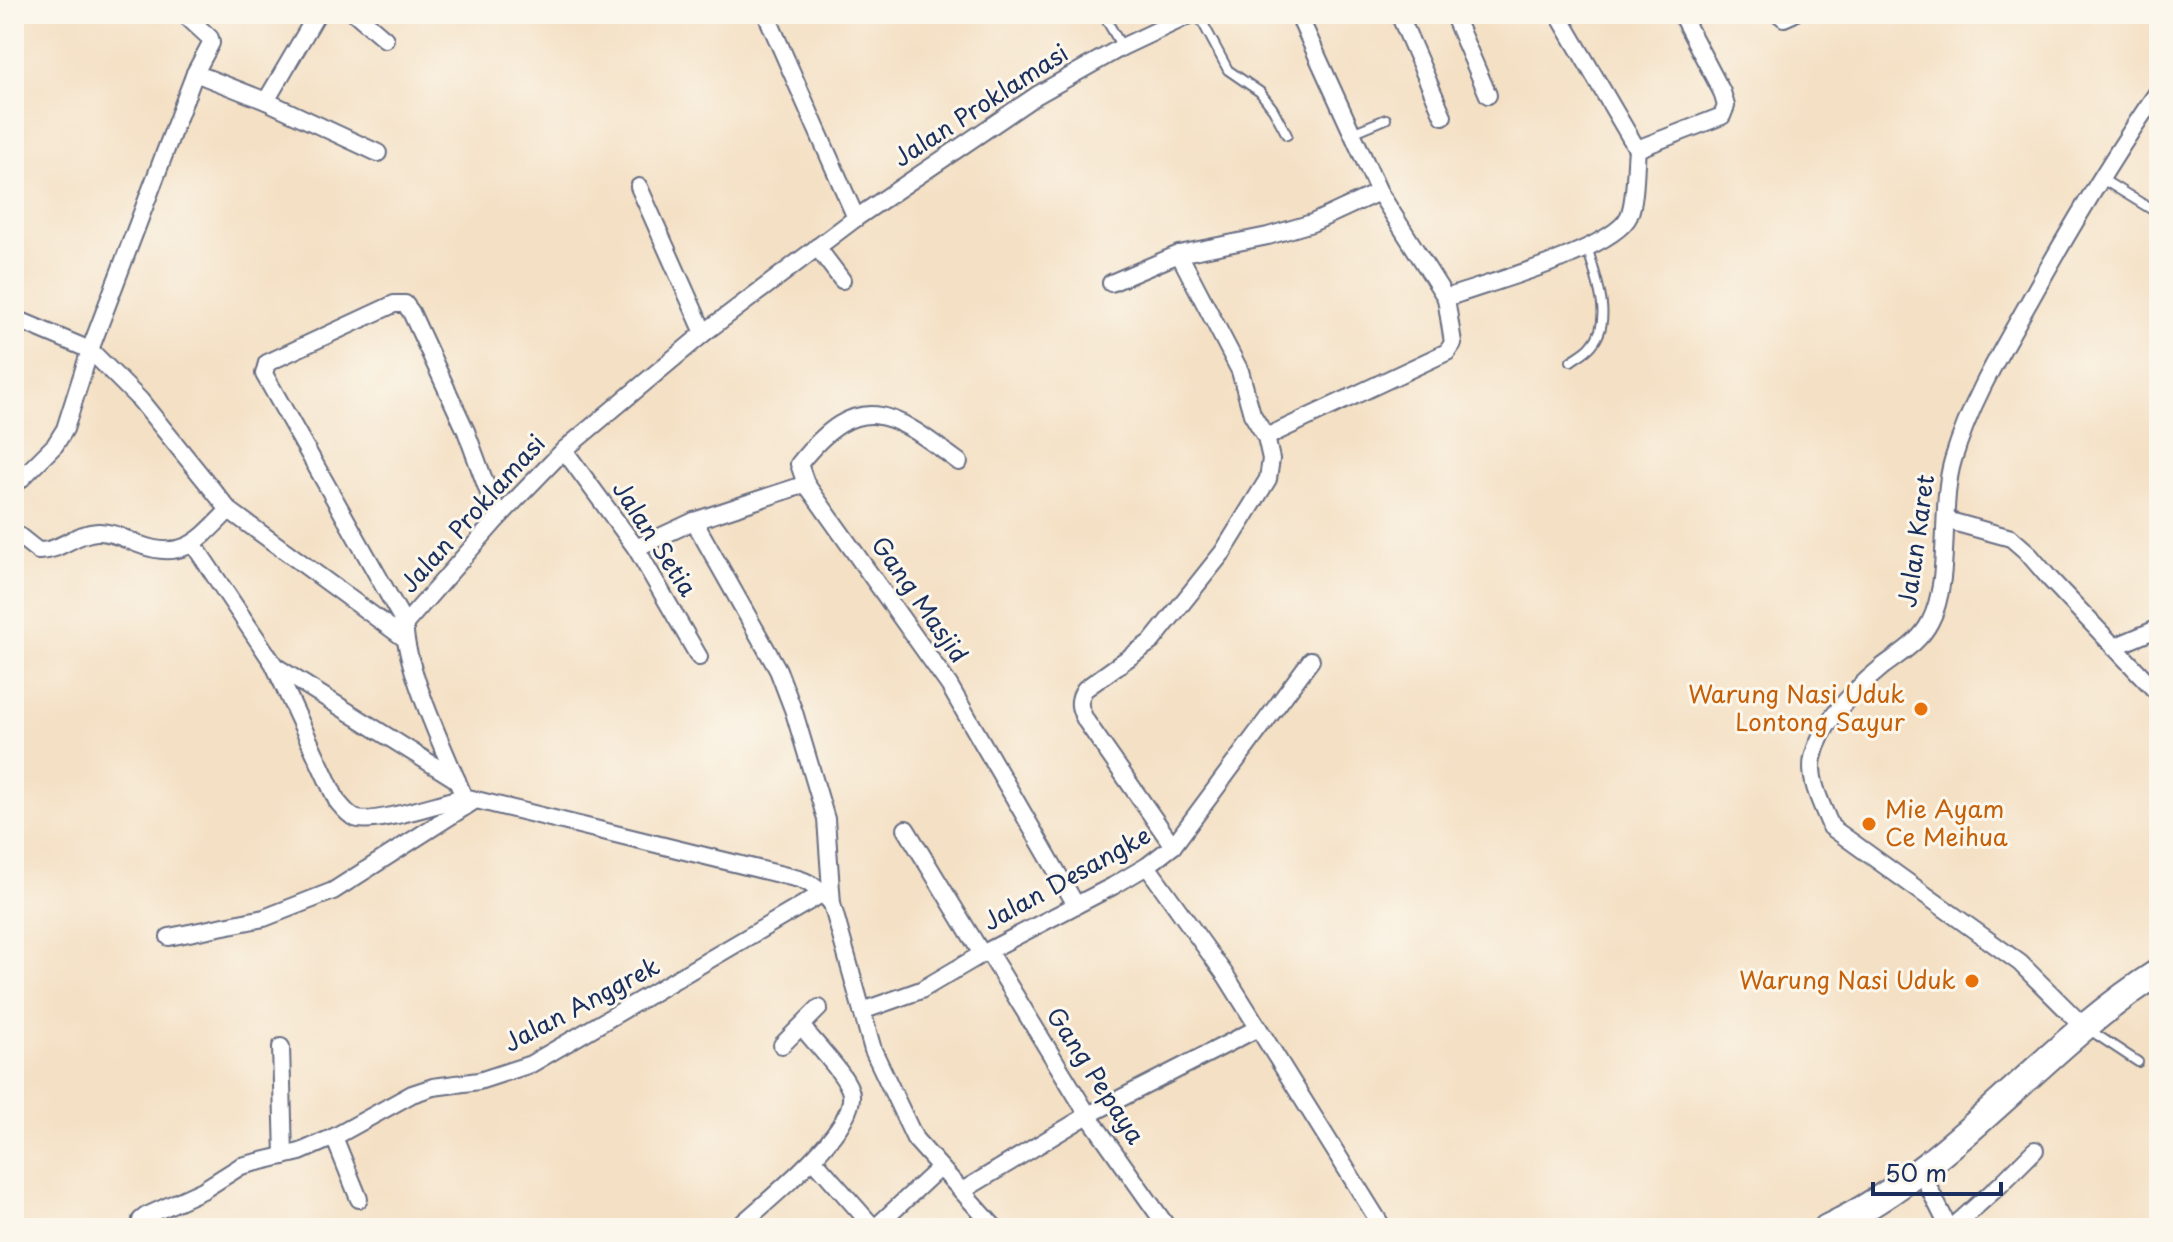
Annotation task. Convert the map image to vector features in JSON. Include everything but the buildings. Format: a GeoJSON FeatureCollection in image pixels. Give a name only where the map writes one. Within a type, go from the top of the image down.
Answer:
{"type":"FeatureCollection","features":[{"type":"Feature","properties":{"kind":"highway"},"geometry":{"type":"LineString","coordinates":[[1827,1228],[1857,1214],[1921,1172],[2083,1026],[2122,995],[2159,972]]}},
{"type":"Feature","properties":{"kind":"street"},"geometry":{"type":"LineString","coordinates":[[14,486],[55,445],[65,429],[90,350],[195,73],[211,43],[210,38],[184,14]]}},
{"type":"Feature","properties":{"kind":"street"},"geometry":{"type":"LineString","coordinates":[[266,101],[317,14]]}},
{"type":"Feature","properties":{"kind":"street"},"geometry":{"type":"LineString","coordinates":[[356,14],[385,39]]}},
{"type":"Feature","properties":{"kind":"street"},"geometry":{"type":"LineString","coordinates":[[766,14],[856,218]]}},
{"type":"Feature","properties":{"kind":"street","name":"Jalan Proklamasi"},"geometry":{"type":"LineString","coordinates":[[405,631],[498,518],[564,450],[704,333],[856,218],[1037,95],[1122,47],[1195,14]]}},
{"type":"Feature","properties":{"kind":"street"},"geometry":{"type":"LineString","coordinates":[[1266,437],[1447,352],[1453,343],[1446,298],[1379,192],[1298,14]]}},
{"type":"Feature","properties":{"kind":"street"},"geometry":{"type":"LineString","coordinates":[[1399,14],[1443,116]]}},
{"type":"Feature","properties":{"kind":"street"},"geometry":{"type":"LineString","coordinates":[[1453,14],[1488,95]]}},
{"type":"Feature","properties":{"kind":"street"},"geometry":{"type":"LineString","coordinates":[[1446,298],[1588,249],[1621,229],[1630,214],[1637,149],[1558,14]]}},
{"type":"Feature","properties":{"kind":"street"},"geometry":{"type":"LineString","coordinates":[[1637,149],[1722,116],[1726,106],[1722,92],[1681,14]]}},
{"type":"Feature","properties":{"kind":"street"},"geometry":{"type":"LineString","coordinates":[[1779,14],[1784,18],[1793,14]]}},
{"type":"Feature","properties":{"kind":"street"},"geometry":{"type":"LineString","coordinates":[[195,73],[266,101],[378,153]]}},
{"type":"Feature","properties":{"kind":"street","name":"Jalan Karet"},"geometry":{"type":"LineString","coordinates":[[2083,1026],[2020,963],[1831,827],[1817,791],[1813,759],[1826,728],[1843,704],[1915,642],[1930,623],[1938,601],[1952,463],[1977,393],[2075,220],[2159,90]]}},
{"type":"Feature","properties":{"kind":"street"},"geometry":{"type":"LineString","coordinates":[[639,187],[704,333]]}},
{"type":"Feature","properties":{"kind":"street"},"geometry":{"type":"LineString","coordinates":[[1111,283],[1179,254],[1268,236],[1312,223],[1379,192]]}},
{"type":"Feature","properties":{"kind":"street"},"geometry":{"type":"LineString","coordinates":[[817,247],[842,280]]}},
{"type":"Feature","properties":{"kind":"street"},"geometry":{"type":"LineString","coordinates":[[1173,846],[1079,707],[1085,689],[1152,641],[1223,552],[1268,479],[1271,459],[1266,437],[1252,414],[1240,371],[1179,254]]}},
{"type":"Feature","properties":{"kind":"street"},"geometry":{"type":"LineString","coordinates":[[469,799],[457,780],[430,714],[405,631],[264,374],[267,363],[394,304],[405,304],[466,431],[498,518]]}},
{"type":"Feature","properties":{"kind":"street"},"geometry":{"type":"LineString","coordinates":[[14,318],[90,350],[140,400],[229,510],[405,631]]}},
{"type":"Feature","properties":{"kind":"street"},"geometry":{"type":"LineString","coordinates":[[636,548],[694,521],[806,484],[799,464],[823,438],[849,418],[858,415],[887,417],[909,426],[959,462]]}},
{"type":"Feature","properties":{"kind":"street","name":"Jalan Setia"},"geometry":{"type":"LineString","coordinates":[[564,450],[636,548],[699,657]]}},
{"type":"Feature","properties":{"kind":"street","name":"Gang Masjid"},"geometry":{"type":"LineString","coordinates":[[806,484],[949,685],[1076,905]]}},
{"type":"Feature","properties":{"kind":"street"},"geometry":{"type":"LineString","coordinates":[[14,532],[38,551],[53,550],[76,537],[94,532],[107,532],[162,550],[181,549],[194,545],[229,510]]}},
{"type":"Feature","properties":{"kind":"street"},"geometry":{"type":"LineString","coordinates":[[1946,520],[2011,538],[2157,692]]}},
{"type":"Feature","properties":{"kind":"street"},"geometry":{"type":"LineString","coordinates":[[694,521],[778,670],[794,712],[826,819],[828,898],[873,1050],[915,1139],[995,1228]]}},
{"type":"Feature","properties":{"kind":"street"},"geometry":{"type":"LineString","coordinates":[[194,545],[275,666],[337,801],[352,817],[363,820],[381,818],[469,799],[799,879],[811,883],[828,898]]}},
{"type":"Feature","properties":{"kind":"street"},"geometry":{"type":"LineString","coordinates":[[2114,647],[2159,628]]}},
{"type":"Feature","properties":{"kind":"street","name":"Jalan Desangke"},"geometry":{"type":"LineString","coordinates":[[862,1011],[921,990],[985,952],[1147,866],[1173,846],[1311,660]]}},
{"type":"Feature","properties":{"kind":"street"},"geometry":{"type":"LineString","coordinates":[[275,666],[457,780]]}},
{"type":"Feature","properties":{"kind":"street"},"geometry":{"type":"LineString","coordinates":[[169,937],[264,918],[333,891],[469,799]]}},
{"type":"Feature","properties":{"kind":"street","name":"Gang Pepaya"},"geometry":{"type":"LineString","coordinates":[[906,829],[1088,1115],[1165,1224]]}},
{"type":"Feature","properties":{"kind":"street"},"geometry":{"type":"LineString","coordinates":[[1147,866],[1226,976],[1383,1228]]}},
{"type":"Feature","properties":{"kind":"street","name":"Jalan Anggrek"},"geometry":{"type":"LineString","coordinates":[[142,1228],[141,1220],[146,1216],[203,1190],[241,1166],[284,1156],[334,1137],[412,1094],[433,1087],[479,1081],[531,1064],[828,898]]}},
{"type":"Feature","properties":{"kind":"street"},"geometry":{"type":"LineString","coordinates":[[782,1045],[819,1008]]}},
{"type":"Feature","properties":{"kind":"street"},"geometry":{"type":"LineString","coordinates":[[737,1228],[814,1160],[848,1115],[853,1101],[848,1085],[802,1027]]}},
{"type":"Feature","properties":{"kind":"street"},"geometry":{"type":"LineString","coordinates":[[962,1191],[1088,1115],[1258,1028]]}},
{"type":"Feature","properties":{"kind":"street"},"geometry":{"type":"LineString","coordinates":[[281,1047],[284,1156]]}},
{"type":"Feature","properties":{"kind":"street"},"geometry":{"type":"LineString","coordinates":[[334,1137],[359,1199]]}},
{"type":"Feature","properties":{"kind":"street"},"geometry":{"type":"LineString","coordinates":[[1921,1172],[1950,1228],[2035,1150]]}},
{"type":"Feature","properties":{"kind":"street"},"geometry":{"type":"LineString","coordinates":[[814,1160],[874,1228],[939,1168]]}},
{"type":"Feature","properties":{"kind":"lane"},"geometry":{"type":"LineString","coordinates":[[1103,14],[1122,47]]}},
{"type":"Feature","properties":{"kind":"lane"},"geometry":{"type":"LineString","coordinates":[[1195,14],[1228,70],[1260,92],[1287,135]]}},
{"type":"Feature","properties":{"kind":"lane"},"geometry":{"type":"LineString","coordinates":[[1352,133],[1386,119]]}},
{"type":"Feature","properties":{"kind":"lane"},"geometry":{"type":"LineString","coordinates":[[2101,178],[2159,214]]}},
{"type":"Feature","properties":{"kind":"lane"},"geometry":{"type":"LineString","coordinates":[[1571,361],[1592,345],[1601,330],[1604,315],[1588,249]]}},
{"type":"Feature","properties":{"kind":"lane"},"geometry":{"type":"LineString","coordinates":[[2083,1026],[2138,1062]]}},
{"type":"Feature","properties":{"kind":"place","name":"Warung Nasi Uduk Lontong Sayur"},"geometry":{"type":"Point","coordinates":[1921,709]}},
{"type":"Feature","properties":{"kind":"place","name":"Mie Ayam Ce Meihua"},"geometry":{"type":"Point","coordinates":[1869,824]}},
{"type":"Feature","properties":{"kind":"place","name":"Warung Nasi Uduk"},"geometry":{"type":"Point","coordinates":[1972,981]}}]}
